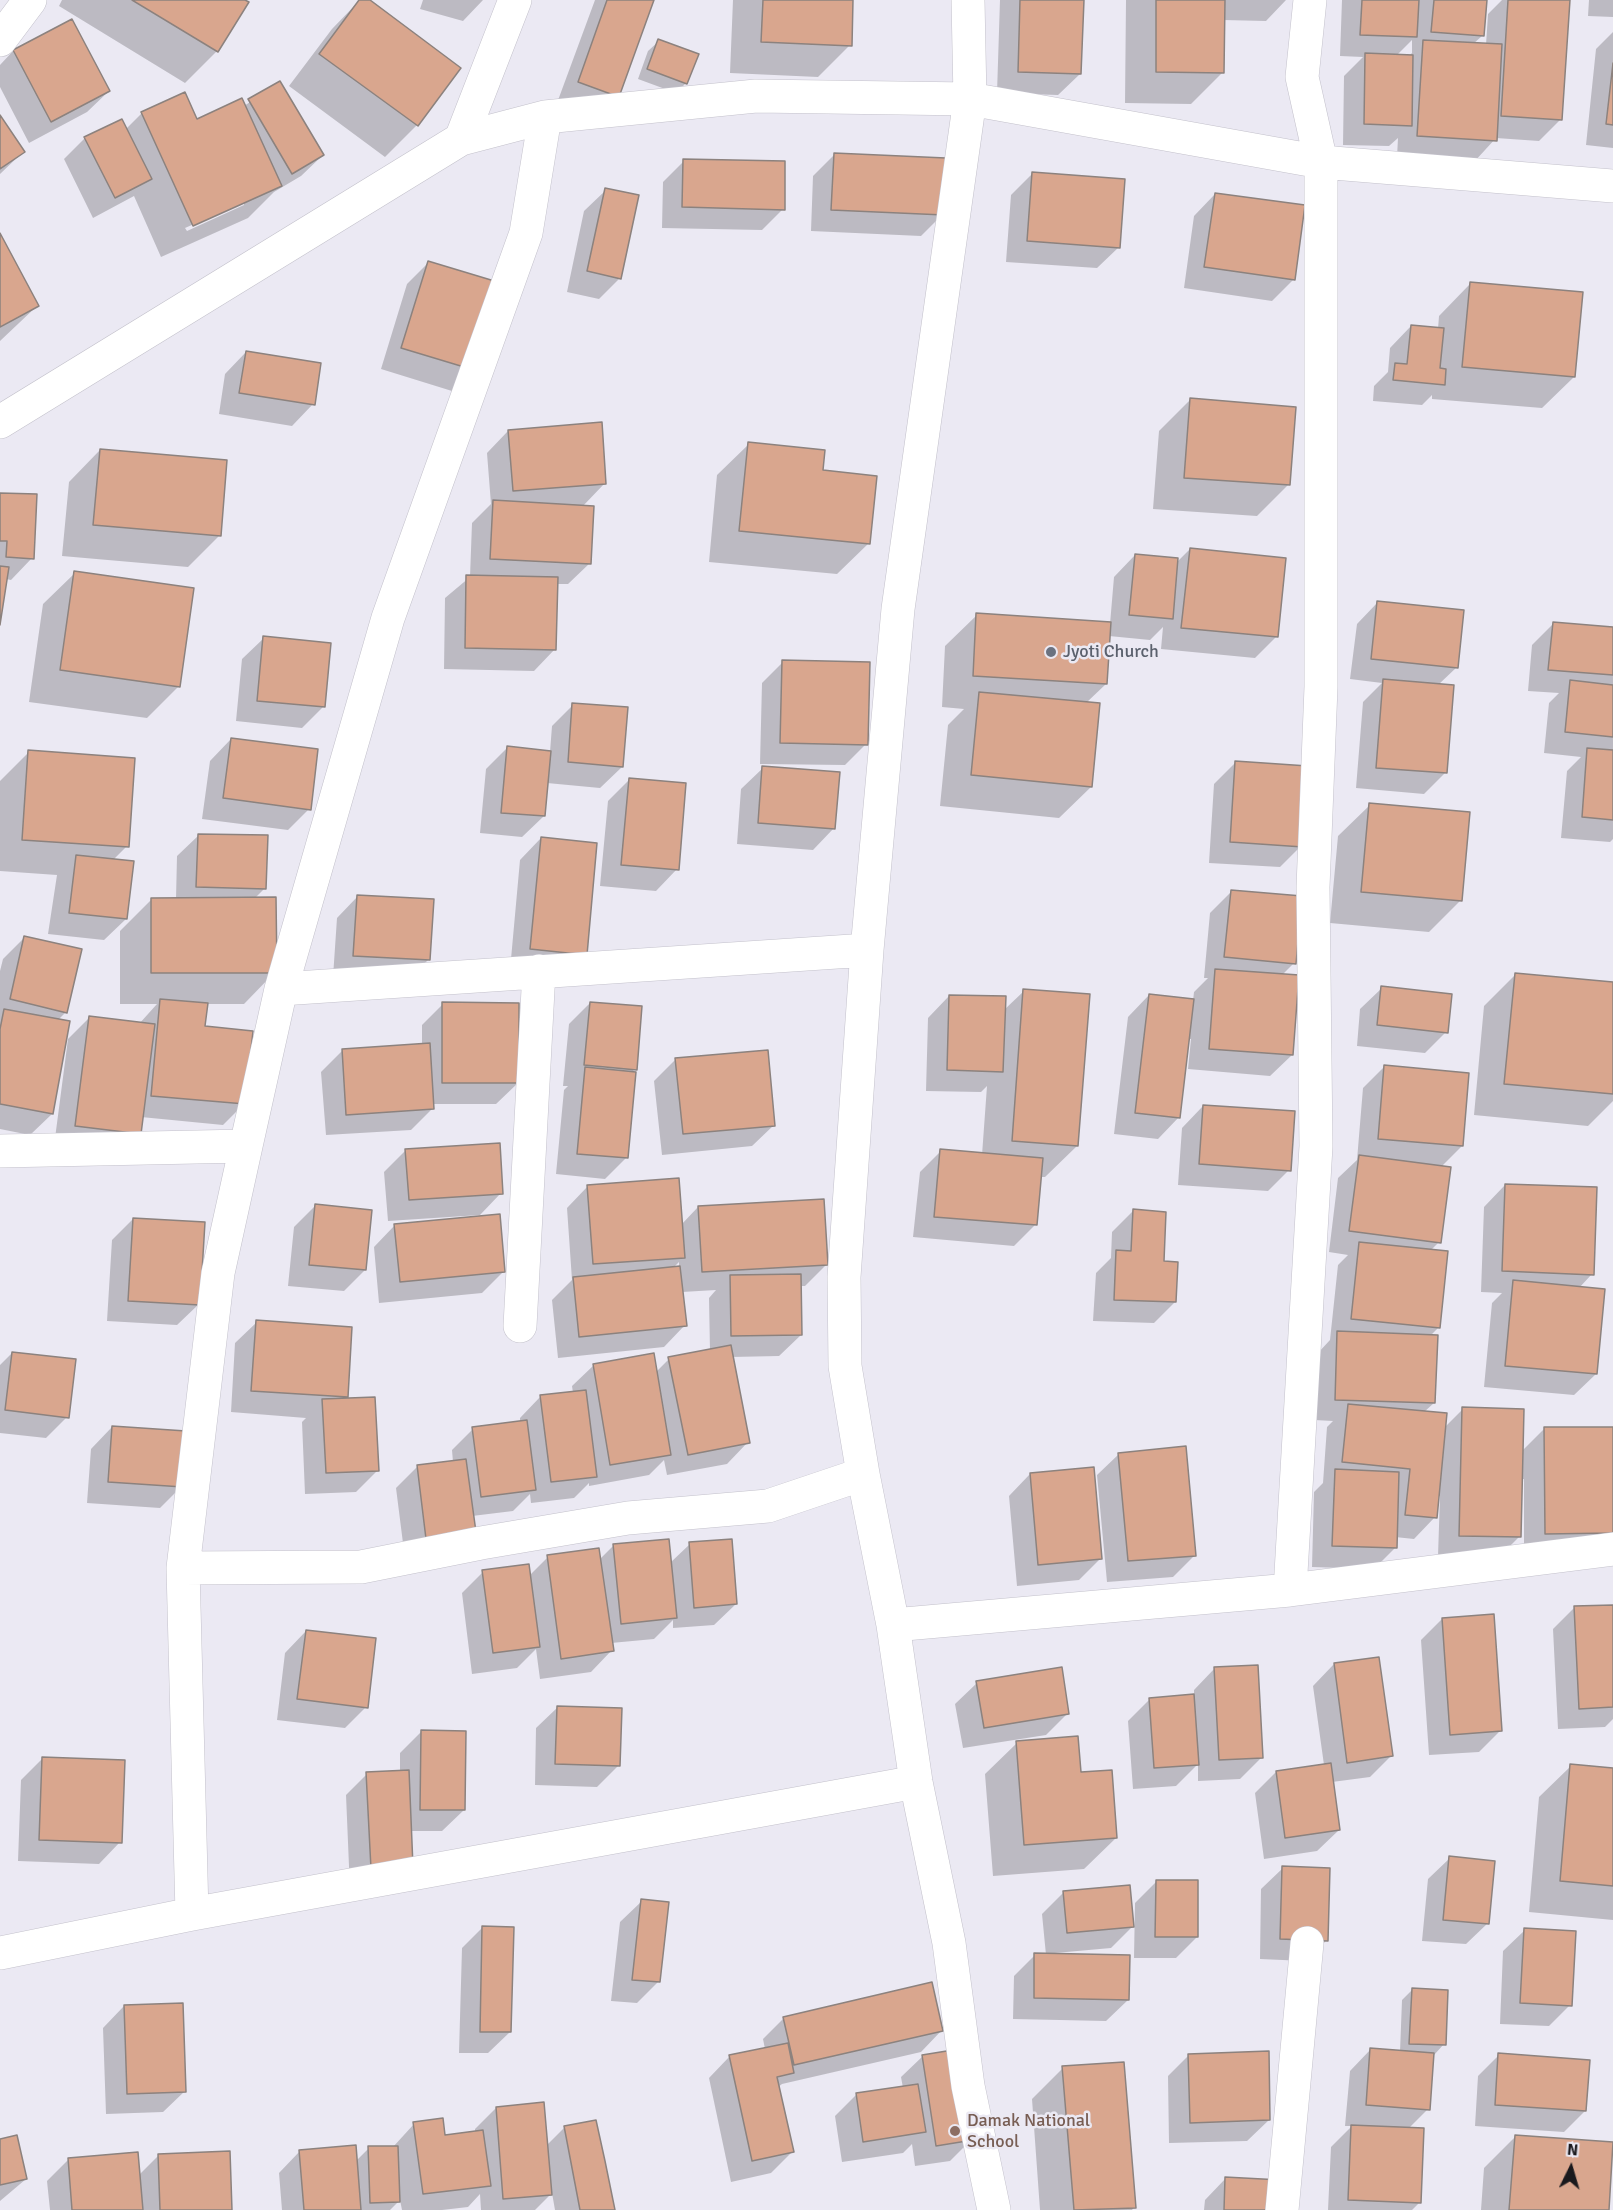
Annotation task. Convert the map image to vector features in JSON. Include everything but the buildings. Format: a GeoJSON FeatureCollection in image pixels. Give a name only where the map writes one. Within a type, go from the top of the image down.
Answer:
{"type":"FeatureCollection","features":[{"type":"Feature","properties":{"kind":"street"},"geometry":{"type":"LineString","coordinates":[[0,40],[30,0]]}},
{"type":"Feature","properties":{"kind":"street"},"geometry":{"type":"LineString","coordinates":[[461,139],[515,0]]}},
{"type":"Feature","properties":{"kind":"street"},"geometry":{"type":"LineString","coordinates":[[968,0],[970,99],[898,609],[867,950],[844,1277],[845,1366],[863,1474],[893,1625],[915,1782],[949,1943],[968,2086],[994,2210]]}},
{"type":"Feature","properties":{"kind":"street"},"geometry":{"type":"LineString","coordinates":[[1290,1590],[1316,1146],[1313,886],[1322,675],[1322,162],[1302,77],[1310,0]]}},
{"type":"Feature","properties":{"kind":"street"},"geometry":{"type":"LineString","coordinates":[[2,417],[461,139],[545,117],[756,96],[970,99],[1322,162],[1613,186]]}},
{"type":"Feature","properties":{"kind":"street"},"geometry":{"type":"LineString","coordinates":[[192,1914],[183,1568],[218,1273],[281,989],[388,618],[526,233],[545,117]]}},
{"type":"Feature","properties":{"kind":"street"},"geometry":{"type":"LineString","coordinates":[[281,989],[539,970],[867,950]]}},
{"type":"Feature","properties":{"kind":"street"},"geometry":{"type":"LineString","coordinates":[[520,1326],[539,970]]}},
{"type":"Feature","properties":{"kind":"street"},"geometry":{"type":"LineString","coordinates":[[0,1151],[246,1146]]}},
{"type":"Feature","properties":{"kind":"street"},"geometry":{"type":"LineString","coordinates":[[183,1568],[361,1567],[481,1543],[628,1518],[768,1506],[863,1474]]}},
{"type":"Feature","properties":{"kind":"street"},"geometry":{"type":"LineString","coordinates":[[893,1625],[1290,1590],[1613,1549]]}},
{"type":"Feature","properties":{"kind":"street"},"geometry":{"type":"LineString","coordinates":[[0,1953],[192,1914],[915,1782]]}},
{"type":"Feature","properties":{"kind":"street"},"geometry":{"type":"LineString","coordinates":[[1282,2210],[1307,1943]]}},
{"type":"Feature","properties":{"kind":"place","name":"Jyoti Church"},"geometry":{"type":"Point","coordinates":[1051,652]}},
{"type":"Feature","properties":{"kind":"place","name":"Damak National School"},"geometry":{"type":"Point","coordinates":[955,2131]}}]}
